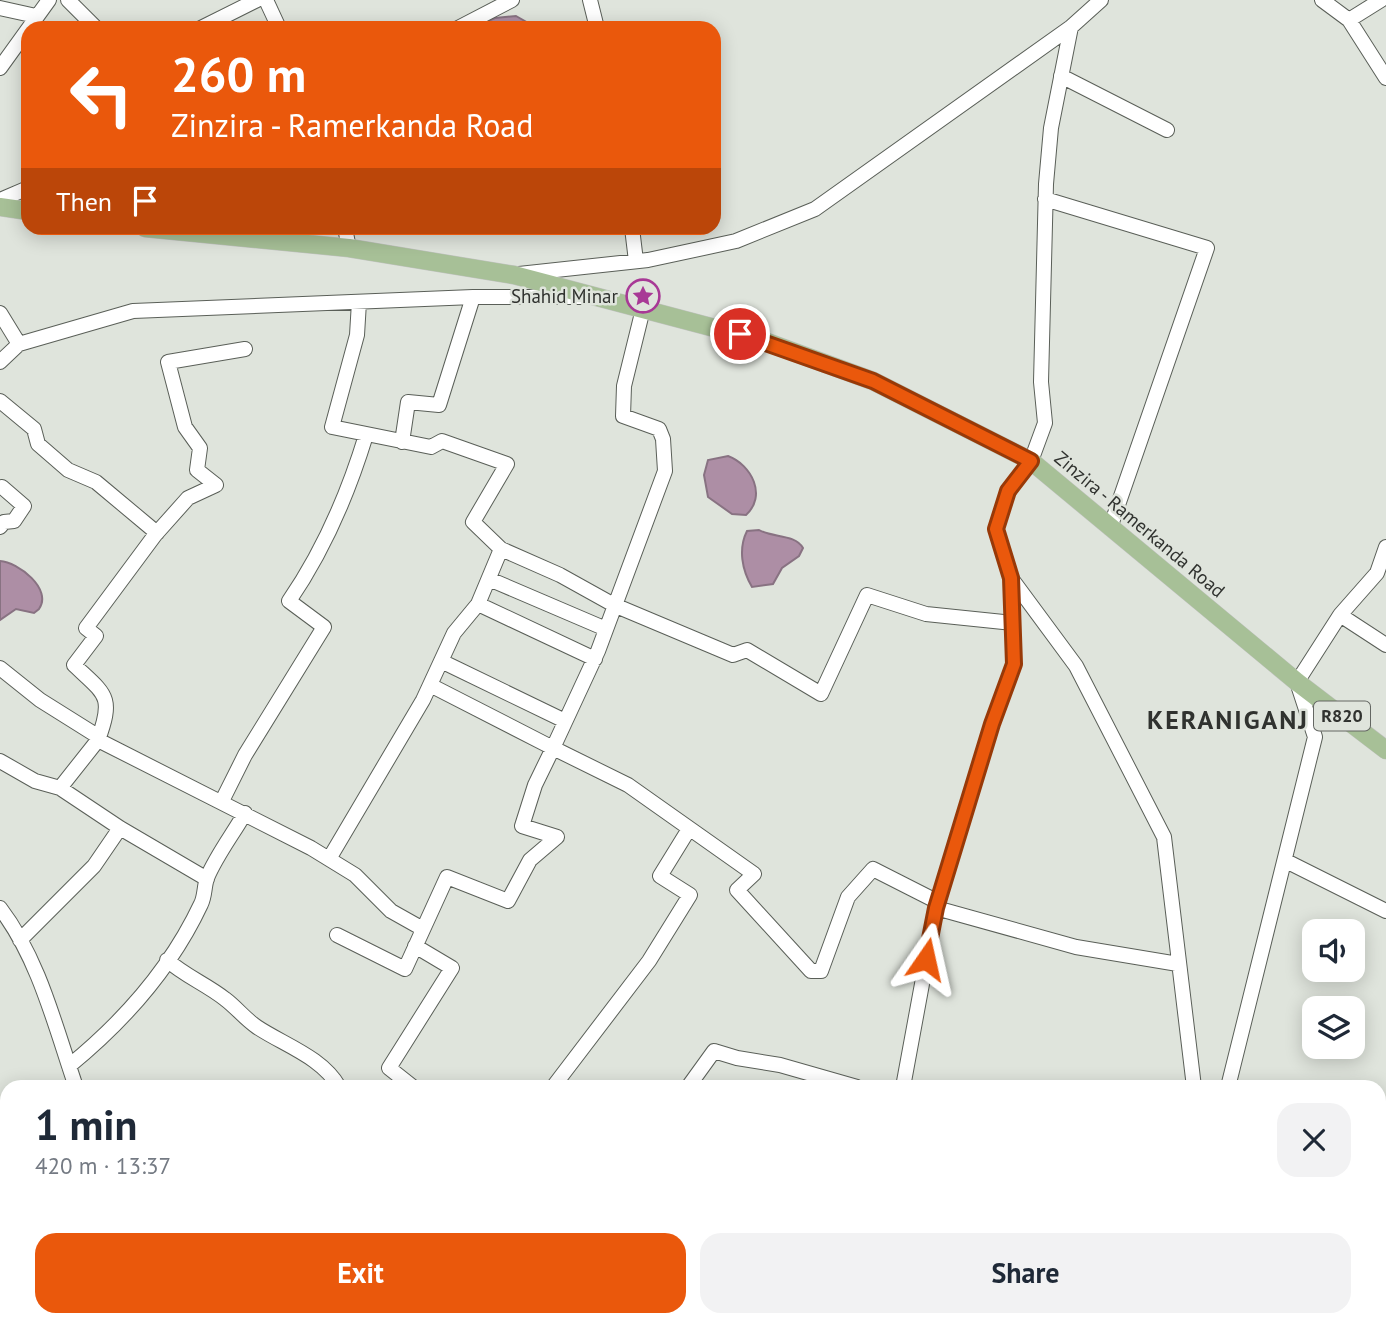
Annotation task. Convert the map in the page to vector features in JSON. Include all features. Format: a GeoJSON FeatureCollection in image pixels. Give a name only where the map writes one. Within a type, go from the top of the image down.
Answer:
{"type":"FeatureCollection","features":[{"type":"Feature","properties":{"kind":"main road"},"geometry":{"type":"LineString","coordinates":[[0,207],[21,210]]}},
{"type":"Feature","properties":{"kind":"main road","name":"Zinzira - Ramerkanda Road"},"geometry":{"type":"LineString","coordinates":[[222,235],[349,248],[514,275],[764,341],[873,381],[1031,461],[1297,682],[1386,750]]}},
{"type":"Feature","properties":{"kind":"street"},"geometry":{"type":"LineString","coordinates":[[33,21],[49,0]]}},
{"type":"Feature","properties":{"kind":"street"},"geometry":{"type":"LineString","coordinates":[[68,0],[89,21]]}},
{"type":"Feature","properties":{"kind":"street"},"geometry":{"type":"LineString","coordinates":[[215,21],[257,0]]}},
{"type":"Feature","properties":{"kind":"street"},"geometry":{"type":"LineString","coordinates":[[266,0],[276,21]]}},
{"type":"Feature","properties":{"kind":"street"},"geometry":{"type":"LineString","coordinates":[[472,21],[512,0]]}},
{"type":"Feature","properties":{"kind":"street"},"geometry":{"type":"LineString","coordinates":[[590,0],[595,21]]}},
{"type":"Feature","properties":{"kind":"street"},"geometry":{"type":"LineString","coordinates":[[514,275],[636,261],[736,241],[815,208],[1071,27],[1101,0]]}},
{"type":"Feature","properties":{"kind":"street"},"geometry":{"type":"LineString","coordinates":[[1322,0],[1349,20],[1386,78]]}},
{"type":"Feature","properties":{"kind":"street"},"geometry":{"type":"LineString","coordinates":[[1349,20],[1381,0]]}},
{"type":"Feature","properties":{"kind":"street"},"geometry":{"type":"LineString","coordinates":[[0,8],[36,16]]}},
{"type":"Feature","properties":{"kind":"street"},"geometry":{"type":"LineString","coordinates":[[904,1080],[937,905],[992,724],[1014,664],[1011,578],[996,529],[1008,491],[1031,461],[1045,423],[1041,382],[1045,199],[1051,128],[1071,27]]}},
{"type":"Feature","properties":{"kind":"street"},"geometry":{"type":"LineString","coordinates":[[0,68],[21,38]]}},
{"type":"Feature","properties":{"kind":"street"},"geometry":{"type":"LineString","coordinates":[[1060,76],[1167,130]]}},
{"type":"Feature","properties":{"kind":"street"},"geometry":{"type":"LineString","coordinates":[[0,200],[21,191]]}},
{"type":"Feature","properties":{"kind":"street"},"geometry":{"type":"LineString","coordinates":[[1045,199],[1207,248],[1110,528]]}},
{"type":"Feature","properties":{"kind":"street"},"geometry":{"type":"LineString","coordinates":[[346,235],[349,248]]}},
{"type":"Feature","properties":{"kind":"street"},"geometry":{"type":"LineString","coordinates":[[633,235],[636,261]]}},
{"type":"Feature","properties":{"kind":"street"},"geometry":{"type":"LineString","coordinates":[[0,362],[19,344],[133,311],[473,297],[596,297]]}},
{"type":"Feature","properties":{"kind":"street"},"geometry":{"type":"LineString","coordinates":[[402,442],[408,402],[439,405],[473,297]]}},
{"type":"Feature","properties":{"kind":"street"},"geometry":{"type":"LineString","coordinates":[[359,302],[357,335],[332,426],[431,447],[442,441],[507,464],[473,522],[501,549],[560,575],[614,605],[733,655],[747,650],[821,694],[867,594],[926,614],[1013,623]]}},
{"type":"Feature","properties":{"kind":"street"},"geometry":{"type":"LineString","coordinates":[[337,935],[405,969],[447,877],[508,901],[530,860],[556,837],[522,826],[535,785],[595,659],[665,471],[659,429],[623,416],[624,386],[643,309]]}},
{"type":"Feature","properties":{"kind":"street"},"geometry":{"type":"LineString","coordinates":[[0,313],[19,344]]}},
{"type":"Feature","properties":{"kind":"street"},"geometry":{"type":"LineString","coordinates":[[60,788],[98,738],[108,711],[103,693],[74,665],[96,636],[86,628],[157,533],[188,498],[216,485],[197,470],[200,448],[182,418],[168,362],[245,349]]}},
{"type":"Feature","properties":{"kind":"street"},"geometry":{"type":"LineString","coordinates":[[0,401],[34,429],[38,444],[68,470],[96,482],[157,533]]}},
{"type":"Feature","properties":{"kind":"street"},"geometry":{"type":"LineString","coordinates":[[222,801],[245,755],[324,627],[289,601],[312,566],[330,531],[366,435]]}},
{"type":"Feature","properties":{"kind":"street"},"geometry":{"type":"LineString","coordinates":[[0,527],[4,522],[14,521],[24,506],[2,487]]}},
{"type":"Feature","properties":{"kind":"street"},"geometry":{"type":"LineString","coordinates":[[1230,1080],[1315,737],[1297,682],[1340,615],[1377,573],[1386,547]]}},
{"type":"Feature","properties":{"kind":"street"},"geometry":{"type":"LineString","coordinates":[[329,859],[430,685],[454,633],[478,604],[501,549]]}},
{"type":"Feature","properties":{"kind":"street"},"geometry":{"type":"LineString","coordinates":[[1011,578],[1076,666],[1164,837],[1193,1080]]}},
{"type":"Feature","properties":{"kind":"street"},"geometry":{"type":"LineString","coordinates":[[489,579],[606,629]]}},
{"type":"Feature","properties":{"kind":"street"},"geometry":{"type":"LineString","coordinates":[[478,604],[595,659]]}},
{"type":"Feature","properties":{"kind":"street"},"geometry":{"type":"LineString","coordinates":[[1340,615],[1386,645]]}},
{"type":"Feature","properties":{"kind":"street"},"geometry":{"type":"LineString","coordinates":[[441,661],[565,721]]}},
{"type":"Feature","properties":{"kind":"street"},"geometry":{"type":"LineString","coordinates":[[0,668],[40,700],[98,738],[245,813],[355,875],[391,911],[423,929]]}},
{"type":"Feature","properties":{"kind":"street"},"geometry":{"type":"LineString","coordinates":[[430,685],[628,785],[754,874],[737,890],[811,971],[821,971],[848,897],[873,869],[937,905],[1076,947],[1178,964]]}},
{"type":"Feature","properties":{"kind":"street"},"geometry":{"type":"LineString","coordinates":[[0,761],[35,781],[60,788],[120,828],[206,879]]}},
{"type":"Feature","properties":{"kind":"street"},"geometry":{"type":"LineString","coordinates":[[69,1066],[105,1037],[138,1000],[167,960],[203,901],[206,879],[245,813]]}},
{"type":"Feature","properties":{"kind":"street"},"geometry":{"type":"LineString","coordinates":[[20,940],[94,866],[120,828]]}},
{"type":"Feature","properties":{"kind":"street"},"geometry":{"type":"LineString","coordinates":[[558,1080],[649,961],[690,895],[660,876],[689,829]]}},
{"type":"Feature","properties":{"kind":"street"},"geometry":{"type":"LineString","coordinates":[[1286,861],[1386,911]]}},
{"type":"Feature","properties":{"kind":"street"},"geometry":{"type":"LineString","coordinates":[[0,908],[40,980],[74,1080]]}},
{"type":"Feature","properties":{"kind":"street"},"geometry":{"type":"LineString","coordinates":[[404,1080],[389,1068],[452,968],[415,946]]}},
{"type":"Feature","properties":{"kind":"street"},"geometry":{"type":"LineString","coordinates":[[167,960],[184,975],[223,997],[256,1027],[296,1048],[336,1080]]}},
{"type":"Feature","properties":{"kind":"street"},"geometry":{"type":"LineString","coordinates":[[693,1080],[714,1051],[832,1080]]}},
{"type":"Feature","properties":{"kind":"shaded area"},"geometry":{"type":"Polygon","coordinates":[[[516,16],[525,21],[488,21],[516,16]]]}},
{"type":"Feature","properties":{"kind":"shaded area"},"geometry":{"type":"Polygon","coordinates":[[[728,456],[744,466],[754,482],[755,499],[746,515],[732,514],[708,497],[704,475],[708,460],[728,456]]]}},
{"type":"Feature","properties":{"kind":"shaded area"},"geometry":{"type":"Polygon","coordinates":[[[759,530],[795,540],[803,548],[799,556],[782,568],[773,584],[752,587],[744,567],[742,552],[747,531],[759,530]]]}},
{"type":"Feature","properties":{"kind":"shaded area"},"geometry":{"type":"Polygon","coordinates":[[[0,561],[24,571],[38,585],[42,601],[34,613],[16,609],[0,620],[0,561]]]}},
{"type":"Feature","properties":{"kind":"place","name":"Shahid Minar"},"geometry":{"type":"Point","coordinates":[643,296]}},
{"type":"Feature","properties":{"kind":"district","name":"KERANIGANJ"},"geometry":{"type":"Point","coordinates":[1228,720]}},
{"type":"Feature","properties":{"kind":"route"},"geometry":{"type":"LineString","coordinates":[[740,334],[873,381],[1031,461],[1008,491],[996,529],[1011,578],[1014,664],[992,724],[936,908],[926,959]]}}]}
